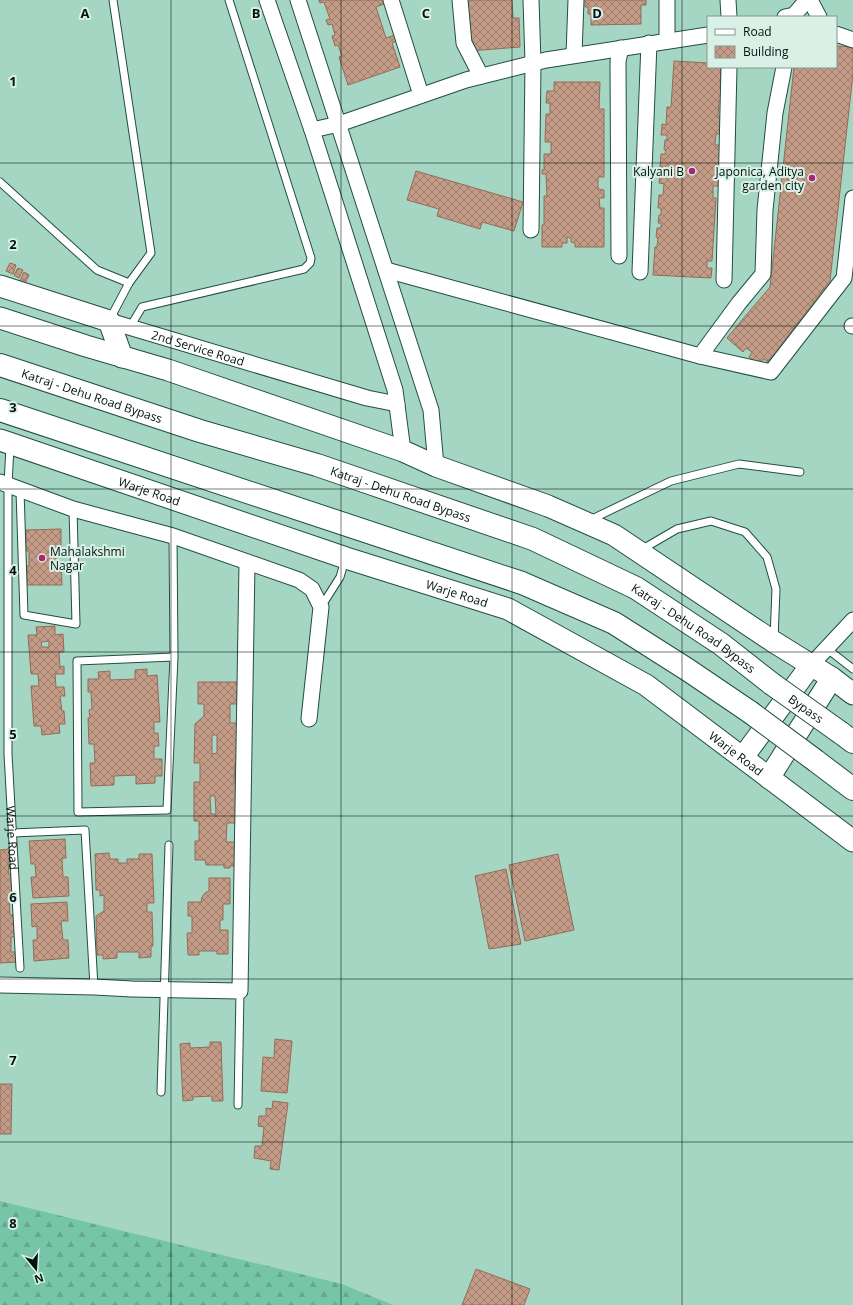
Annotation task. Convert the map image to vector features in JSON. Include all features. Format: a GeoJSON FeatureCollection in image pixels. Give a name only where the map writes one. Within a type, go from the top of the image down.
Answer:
{"type":"FeatureCollection","features":[{"type":"Feature","properties":{"kind":"highway","name":"Katraj - Dehu Road Bypass"},"geometry":{"type":"LineString","coordinates":[[0,365],[200,431],[317,464],[533,539],[636,588],[721,644],[772,684]]}},
{"type":"Feature","properties":{"kind":"highway"},"geometry":{"type":"LineString","coordinates":[[0,410],[522,583],[614,623],[750,712],[853,789]]}},
{"type":"Feature","properties":{"kind":"highway","name":"Bypass"},"geometry":{"type":"LineString","coordinates":[[772,684],[847,737]]}},
{"type":"Feature","properties":{"kind":"street"},"geometry":{"type":"LineString","coordinates":[[267,0],[312,130],[395,390],[403,451]]}},
{"type":"Feature","properties":{"kind":"street"},"geometry":{"type":"LineString","coordinates":[[298,0],[431,410],[436,466]]}},
{"type":"Feature","properties":{"kind":"street"},"geometry":{"type":"LineString","coordinates":[[390,0],[422,96]]}},
{"type":"Feature","properties":{"kind":"street"},"geometry":{"type":"LineString","coordinates":[[460,0],[464,43],[481,76]]}},
{"type":"Feature","properties":{"kind":"street"},"geometry":{"type":"LineString","coordinates":[[531,0],[533,63],[531,230]]}},
{"type":"Feature","properties":{"kind":"street"},"geometry":{"type":"LineString","coordinates":[[574,55],[576,0]]}},
{"type":"Feature","properties":{"kind":"street"},"geometry":{"type":"LineString","coordinates":[[667,0],[667,41]]}},
{"type":"Feature","properties":{"kind":"street"},"geometry":{"type":"LineString","coordinates":[[728,0],[729,16]]}},
{"type":"Feature","properties":{"kind":"street"},"geometry":{"type":"LineString","coordinates":[[792,12],[808,0],[818,16]]}},
{"type":"Feature","properties":{"kind":"street"},"geometry":{"type":"LineString","coordinates":[[837,34],[853,40]]}},
{"type":"Feature","properties":{"kind":"street"},"geometry":{"type":"LineString","coordinates":[[312,130],[339,124],[481,76],[533,63],[574,55],[707,35]]}},
{"type":"Feature","properties":{"kind":"street"},"geometry":{"type":"LineString","coordinates":[[640,272],[649,44]]}},
{"type":"Feature","properties":{"kind":"street"},"geometry":{"type":"LineString","coordinates":[[619,256],[618,61],[621,48]]}},
{"type":"Feature","properties":{"kind":"street"},"geometry":{"type":"LineString","coordinates":[[724,280],[729,68]]}},
{"type":"Feature","properties":{"kind":"street"},"geometry":{"type":"LineString","coordinates":[[700,356],[739,302],[763,274],[765,210],[775,113],[784,68]]}},
{"type":"Feature","properties":{"kind":"street"},"geometry":{"type":"LineString","coordinates":[[386,270],[700,356],[771,372],[844,278],[853,198]]}},
{"type":"Feature","properties":{"kind":"street","name":"2nd Service Road"},"geometry":{"type":"LineString","coordinates":[[0,286],[110,321],[367,398],[397,404]]}},
{"type":"Feature","properties":{"kind":"street"},"geometry":{"type":"LineString","coordinates":[[0,318],[168,370],[403,451],[436,466],[548,506],[614,534],[774,642],[832,678],[853,694]]}},
{"type":"Feature","properties":{"kind":"street"},"geometry":{"type":"LineString","coordinates":[[110,321],[122,357]]}},
{"type":"Feature","properties":{"kind":"street","name":"Warje Road"},"geometry":{"type":"LineString","coordinates":[[5,441],[346,558],[508,609],[646,684],[853,841]]}},
{"type":"Feature","properties":{"kind":"street"},"geometry":{"type":"LineString","coordinates":[[9,486],[73,509],[173,536],[299,580],[312,589],[320,607],[309,719]]}},
{"type":"Feature","properties":{"kind":"street"},"geometry":{"type":"LineString","coordinates":[[0,985],[240,991],[247,563]]}},
{"type":"Feature","properties":{"kind":"street"},"geometry":{"type":"LineString","coordinates":[[743,757],[811,665],[853,620]]}},
{"type":"Feature","properties":{"kind":"street"},"geometry":{"type":"LineString","coordinates":[[769,778],[832,678]]}},
{"type":"Feature","properties":{"kind":"lane"},"geometry":{"type":"LineString","coordinates":[[110,321],[129,283],[151,253],[113,0]]}},
{"type":"Feature","properties":{"kind":"lane"},"geometry":{"type":"LineString","coordinates":[[130,327],[142,307],[304,269],[310,263],[311,258],[229,0]]}},
{"type":"Feature","properties":{"kind":"lane"},"geometry":{"type":"LineString","coordinates":[[0,182],[97,270],[129,283]]}},
{"type":"Feature","properties":{"kind":"lane","name":"Warje Road"},"geometry":{"type":"LineString","coordinates":[[5,441],[9,486],[8,747],[20,968]]}},
{"type":"Feature","properties":{"kind":"lane"},"geometry":{"type":"LineString","coordinates":[[585,522],[671,481],[739,464],[800,472]]}},
{"type":"Feature","properties":{"kind":"lane"},"geometry":{"type":"LineString","coordinates":[[9,486],[24,615],[76,624],[73,509]]}},
{"type":"Feature","properties":{"kind":"lane"},"geometry":{"type":"LineString","coordinates":[[639,551],[677,529],[711,521],[745,532],[767,557],[776,589],[774,642]]}},
{"type":"Feature","properties":{"kind":"lane"},"geometry":{"type":"LineString","coordinates":[[173,536],[174,656],[167,810],[78,812],[78,661],[174,656]]}},
{"type":"Feature","properties":{"kind":"lane"},"geometry":{"type":"LineString","coordinates":[[320,607],[340,577],[346,558]]}},
{"type":"Feature","properties":{"kind":"lane"},"geometry":{"type":"LineString","coordinates":[[826,648],[853,669]]}},
{"type":"Feature","properties":{"kind":"lane"},"geometry":{"type":"LineString","coordinates":[[12,833],[85,830],[94,987]]}},
{"type":"Feature","properties":{"kind":"lane"},"geometry":{"type":"LineString","coordinates":[[161,1092],[169,845]]}},
{"type":"Feature","properties":{"kind":"lane"},"geometry":{"type":"LineString","coordinates":[[238,1105],[240,991]]}},
{"type":"Feature","properties":{"kind":"green space"},"geometry":{"type":"Polygon","coordinates":[[[0,1201],[342,1284],[393,1305],[0,1305],[0,1201]]]}},
{"type":"Feature","properties":{"kind":"building"},"geometry":{"type":"Polygon","coordinates":[[[319,0],[383,0],[384,4],[376,7],[386,38],[395,35],[397,41],[392,43],[400,67],[348,85],[339,57],[342,56],[338,45],[335,46],[332,36],[335,35],[332,24],[328,25],[326,20],[330,19],[324,2],[320,3],[319,0]]]}},
{"type":"Feature","properties":{"kind":"building"},"geometry":{"type":"Polygon","coordinates":[[[466,0],[512,0],[513,18],[519,18],[520,47],[470,51],[466,0]]]}},
{"type":"Feature","properties":{"kind":"building"},"geometry":{"type":"Polygon","coordinates":[[[585,0],[646,0],[646,5],[641,5],[641,24],[591,25],[591,14],[588,14],[588,7],[585,7],[585,0]]]}},
{"type":"Feature","properties":{"kind":"building","name":"Japonica, Aditya garden city"},"geometry":{"type":"Polygon","coordinates":[[[837,46],[853,47],[853,74],[830,281],[768,362],[764,359],[759,365],[749,357],[752,352],[746,348],[743,352],[727,338],[770,287],[794,68],[837,68],[837,46]]]}},
{"type":"Feature","properties":{"kind":"building","name":"Kalyani B"},"geometry":{"type":"Polygon","coordinates":[[[674,61],[707,63],[707,68],[721,68],[720,88],[725,89],[724,101],[719,101],[718,117],[723,117],[722,134],[716,134],[715,145],[721,145],[718,186],[713,186],[713,198],[716,198],[712,261],[707,261],[707,268],[712,268],[711,278],[653,275],[655,247],[657,247],[658,238],[656,237],[657,228],[661,228],[661,223],[658,223],[659,215],[661,215],[661,208],[658,208],[659,195],[663,195],[664,184],[659,183],[660,175],[665,175],[666,168],[660,167],[661,154],[665,154],[665,140],[667,140],[667,135],[661,135],[662,124],[666,125],[667,107],[671,107],[674,61]]]}},
{"type":"Feature","properties":{"kind":"building"},"geometry":{"type":"Polygon","coordinates":[[[554,82],[600,82],[599,109],[604,109],[604,177],[598,177],[598,189],[604,190],[604,198],[599,198],[600,208],[604,208],[604,247],[575,247],[575,243],[571,242],[571,238],[567,237],[567,243],[562,243],[562,247],[542,247],[544,196],[547,196],[546,174],[542,174],[542,170],[544,170],[544,154],[551,154],[551,142],[545,142],[546,114],[550,114],[550,103],[546,103],[547,91],[554,91],[554,82]]]}},
{"type":"Feature","properties":{"kind":"building"},"geometry":{"type":"Polygon","coordinates":[[[416,171],[523,202],[514,231],[482,222],[480,229],[437,216],[439,209],[407,200],[416,171]]]}},
{"type":"Feature","properties":{"kind":"building"},"geometry":{"type":"Polygon","coordinates":[[[10,263],[16,265],[13,274],[6,271],[10,263]]]}},
{"type":"Feature","properties":{"kind":"building"},"geometry":{"type":"Polygon","coordinates":[[[18,268],[23,270],[19,278],[14,275],[18,268]]]}},
{"type":"Feature","properties":{"kind":"building"},"geometry":{"type":"Polygon","coordinates":[[[24,272],[29,275],[25,283],[20,281],[24,272]]]}},
{"type":"Feature","properties":{"kind":"building","name":"Mahalakshmi Nagar"},"geometry":{"type":"Polygon","coordinates":[[[61,529],[61,547],[56,547],[56,567],[61,566],[62,585],[27,585],[29,551],[26,551],[26,530],[61,529]]]}},
{"type":"Feature","properties":{"kind":"building"},"geometry":{"type":"Polygon","coordinates":[[[55,626],[55,635],[63,634],[64,652],[59,652],[60,667],[64,666],[64,674],[55,674],[56,687],[64,687],[65,696],[60,696],[62,711],[64,711],[65,724],[59,724],[60,733],[42,735],[41,726],[34,726],[31,686],[39,686],[38,674],[31,674],[28,635],[37,635],[36,627],[55,626]],[[49,641],[41,642],[42,647],[49,647],[49,641]]]}},
{"type":"Feature","properties":{"kind":"building"},"geometry":{"type":"Polygon","coordinates":[[[147,669],[147,676],[157,675],[160,722],[154,722],[154,733],[158,733],[159,746],[154,746],[154,759],[162,759],[162,776],[155,776],[155,783],[136,784],[136,775],[114,776],[114,785],[91,786],[90,763],[95,763],[94,744],[89,744],[88,718],[90,718],[89,710],[92,709],[91,692],[88,692],[88,679],[99,679],[98,672],[110,671],[110,680],[135,679],[135,670],[147,669]]]}},
{"type":"Feature","properties":{"kind":"building"},"geometry":{"type":"Polygon","coordinates":[[[198,682],[239,682],[239,704],[230,704],[230,723],[242,723],[239,764],[235,764],[234,783],[242,784],[238,823],[227,823],[226,842],[236,842],[236,863],[234,863],[234,866],[230,866],[230,868],[224,868],[224,865],[206,865],[205,860],[195,860],[195,841],[199,841],[199,821],[194,821],[194,782],[200,782],[200,763],[194,763],[195,724],[204,716],[204,704],[198,704],[198,682]],[[212,735],[212,754],[217,753],[217,735],[212,735]],[[210,796],[211,814],[216,814],[215,796],[210,796]]]}},
{"type":"Feature","properties":{"kind":"building"},"geometry":{"type":"Polygon","coordinates":[[[65,839],[66,858],[62,858],[63,877],[68,877],[69,896],[33,898],[31,877],[36,877],[35,864],[31,864],[29,841],[65,839]]]}},
{"type":"Feature","properties":{"kind":"building"},"geometry":{"type":"Polygon","coordinates":[[[9,849],[10,859],[8,859],[9,875],[11,874],[12,900],[9,900],[10,915],[13,915],[15,937],[11,937],[11,952],[16,952],[16,962],[0,963],[0,850],[9,849]]]}},
{"type":"Feature","properties":{"kind":"building"},"geometry":{"type":"Polygon","coordinates":[[[109,853],[110,859],[118,859],[118,863],[127,863],[127,859],[139,859],[139,854],[152,854],[154,903],[147,903],[147,912],[152,912],[153,946],[151,946],[151,957],[139,958],[139,952],[117,952],[117,958],[103,959],[103,955],[97,955],[96,916],[104,911],[104,895],[100,896],[100,890],[96,890],[95,854],[109,853]]]}},
{"type":"Feature","properties":{"kind":"building"},"geometry":{"type":"Polygon","coordinates":[[[558,854],[574,930],[525,941],[509,865],[558,854]]]}},
{"type":"Feature","properties":{"kind":"building"},"geometry":{"type":"Polygon","coordinates":[[[506,869],[521,944],[489,949],[475,876],[506,869]]]}},
{"type":"Feature","properties":{"kind":"building"},"geometry":{"type":"Polygon","coordinates":[[[209,878],[230,878],[230,904],[223,904],[223,920],[220,920],[220,930],[228,930],[228,954],[217,954],[217,951],[199,951],[199,955],[188,955],[187,933],[192,933],[192,916],[188,916],[188,902],[201,902],[202,897],[209,891],[209,878]]]}},
{"type":"Feature","properties":{"kind":"building"},"geometry":{"type":"Polygon","coordinates":[[[67,902],[68,921],[61,921],[63,940],[68,940],[69,958],[34,961],[33,940],[37,940],[37,926],[32,927],[31,904],[67,902]]]}},
{"type":"Feature","properties":{"kind":"building"},"geometry":{"type":"Polygon","coordinates":[[[275,1039],[292,1041],[287,1093],[261,1091],[263,1057],[274,1058],[275,1039]]]}},
{"type":"Feature","properties":{"kind":"building"},"geometry":{"type":"Polygon","coordinates":[[[210,1042],[221,1042],[223,1101],[212,1101],[212,1096],[193,1097],[193,1100],[183,1101],[180,1044],[190,1043],[190,1048],[210,1047],[210,1042]]]}},
{"type":"Feature","properties":{"kind":"building"},"geometry":{"type":"Polygon","coordinates":[[[0,1084],[12,1084],[11,1134],[0,1134],[0,1084]]]}},
{"type":"Feature","properties":{"kind":"building"},"geometry":{"type":"Polygon","coordinates":[[[273,1101],[288,1103],[279,1170],[270,1169],[271,1161],[254,1158],[255,1146],[262,1146],[264,1127],[258,1126],[259,1116],[266,1116],[266,1108],[272,1109],[273,1101]]]}},
{"type":"Feature","properties":{"kind":"building"},"geometry":{"type":"Polygon","coordinates":[[[476,1269],[530,1289],[524,1305],[462,1305],[476,1269]]]}},
{"type":"Feature","properties":{"kind":"place","name":"Kalyani B"},"geometry":{"type":"Point","coordinates":[692,171]}},
{"type":"Feature","properties":{"kind":"place","name":"Japonica, Aditya garden city"},"geometry":{"type":"Point","coordinates":[812,178]}},
{"type":"Feature","properties":{"kind":"place","name":"Mahalakshmi Nagar"},"geometry":{"type":"Point","coordinates":[42,558]}}]}
